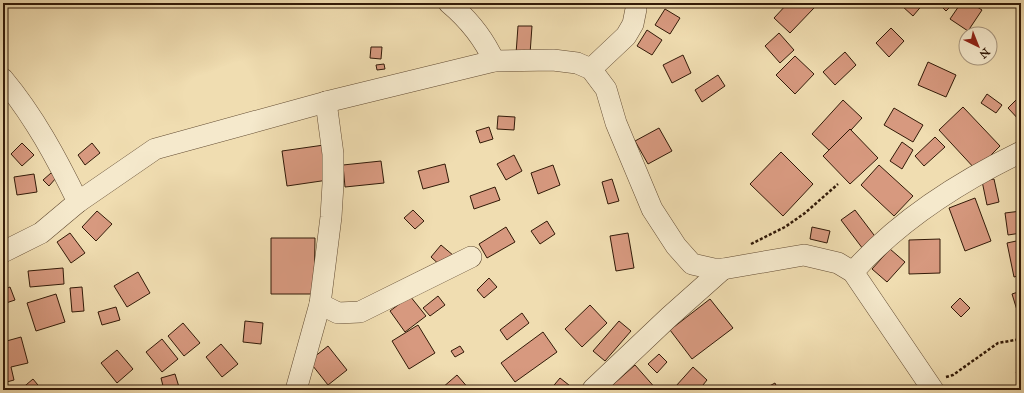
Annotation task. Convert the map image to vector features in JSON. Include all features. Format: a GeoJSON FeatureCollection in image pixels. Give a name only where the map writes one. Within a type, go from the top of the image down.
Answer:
{"type":"FeatureCollection","features":[{"type":"Feature","properties":{"kind":"street"},"geometry":{"type":"LineString","coordinates":[[449,3],[460,12],[488,48],[494,61]]}},
{"type":"Feature","properties":{"kind":"street"},"geometry":{"type":"LineString","coordinates":[[591,69],[626,36],[633,24],[636,9]]}},
{"type":"Feature","properties":{"kind":"street"},"geometry":{"type":"LineString","coordinates":[[3,252],[41,233],[78,202],[155,149],[326,102],[494,61],[553,60],[577,63],[591,69],[606,89],[616,123],[652,209],[676,246],[692,264],[714,269],[804,255],[838,263],[853,272],[930,386]]}},
{"type":"Feature","properties":{"kind":"street"},"geometry":{"type":"LineString","coordinates":[[3,79],[12,89],[42,134],[78,202]]}},
{"type":"Feature","properties":{"kind":"street"},"geometry":{"type":"LineString","coordinates":[[296,390],[320,304],[331,217],[333,154],[326,102]]}},
{"type":"Feature","properties":{"kind":"street"},"geometry":{"type":"LineString","coordinates":[[853,272],[884,241],[953,188],[1021,152]]}},
{"type":"Feature","properties":{"kind":"street"},"geometry":{"type":"LineString","coordinates":[[320,304],[338,313],[360,312],[471,257]]}},
{"type":"Feature","properties":{"kind":"street"},"geometry":{"type":"LineString","coordinates":[[593,389],[723,268]]}},
{"type":"Feature","properties":{"kind":"path"},"geometry":{"type":"LineString","coordinates":[[746,246],[785,227],[805,213],[838,184]]}},
{"type":"Feature","properties":{"kind":"path"},"geometry":{"type":"LineString","coordinates":[[930,386],[953,375],[998,343],[1021,340]]}},
{"type":"Feature","properties":{"kind":"building"},"geometry":{"type":"Polygon","coordinates":[[[788,3],[809,3],[814,8],[790,33],[774,18],[788,3]]]}},
{"type":"Feature","properties":{"kind":"building"},"geometry":{"type":"Polygon","coordinates":[[[904,3],[924,3],[913,16],[902,6],[904,3]]]}},
{"type":"Feature","properties":{"kind":"building"},"geometry":{"type":"Polygon","coordinates":[[[938,3],[954,3],[946,11],[938,3]]]}},
{"type":"Feature","properties":{"kind":"building"},"geometry":{"type":"Polygon","coordinates":[[[961,3],[971,3],[982,10],[971,26],[960,26],[950,19],[961,3]]]}},
{"type":"Feature","properties":{"kind":"building"},"geometry":{"type":"Polygon","coordinates":[[[665,9],[680,18],[670,34],[655,25],[665,9]]]}},
{"type":"Feature","properties":{"kind":"building"},"geometry":{"type":"Polygon","coordinates":[[[518,26],[532,26],[530,54],[516,54],[518,26]]]}},
{"type":"Feature","properties":{"kind":"building"},"geometry":{"type":"Polygon","coordinates":[[[891,28],[904,41],[889,57],[876,43],[891,28]]]}},
{"type":"Feature","properties":{"kind":"building"},"geometry":{"type":"Polygon","coordinates":[[[647,30],[662,40],[652,55],[637,46],[647,30]]]}},
{"type":"Feature","properties":{"kind":"building"},"geometry":{"type":"Polygon","coordinates":[[[779,33],[794,50],[780,63],[765,46],[779,33]]]}},
{"type":"Feature","properties":{"kind":"building"},"geometry":{"type":"Polygon","coordinates":[[[371,47],[382,47],[381,59],[370,58],[371,47]]]}},
{"type":"Feature","properties":{"kind":"building"},"geometry":{"type":"Polygon","coordinates":[[[845,52],[856,65],[835,85],[823,72],[845,52]]]}},
{"type":"Feature","properties":{"kind":"building"},"geometry":{"type":"Polygon","coordinates":[[[683,55],[691,73],[672,83],[663,65],[683,55]]]}},
{"type":"Feature","properties":{"kind":"building"},"geometry":{"type":"Polygon","coordinates":[[[795,56],[814,74],[795,94],[776,75],[795,56]]]}},
{"type":"Feature","properties":{"kind":"building"},"geometry":{"type":"Polygon","coordinates":[[[928,62],[956,75],[946,97],[918,85],[928,62]]]}},
{"type":"Feature","properties":{"kind":"building"},"geometry":{"type":"Polygon","coordinates":[[[384,64],[385,69],[377,70],[376,65],[384,64]]]}},
{"type":"Feature","properties":{"kind":"building"},"geometry":{"type":"Polygon","coordinates":[[[718,75],[725,86],[702,102],[695,90],[718,75]]]}},
{"type":"Feature","properties":{"kind":"building"},"geometry":{"type":"Polygon","coordinates":[[[987,94],[1002,105],[996,113],[981,103],[987,94]]]}},
{"type":"Feature","properties":{"kind":"building"},"geometry":{"type":"Polygon","coordinates":[[[1021,95],[1021,122],[1008,108],[1021,95]]]}},
{"type":"Feature","properties":{"kind":"building"},"geometry":{"type":"Polygon","coordinates":[[[843,100],[862,118],[831,152],[812,134],[843,100]]]}},
{"type":"Feature","properties":{"kind":"building"},"geometry":{"type":"Polygon","coordinates":[[[963,107],[1000,146],[976,170],[939,130],[963,107]]]}},
{"type":"Feature","properties":{"kind":"building"},"geometry":{"type":"Polygon","coordinates":[[[894,108],[923,125],[913,142],[884,125],[894,108]]]}},
{"type":"Feature","properties":{"kind":"building"},"geometry":{"type":"Polygon","coordinates":[[[498,116],[515,117],[514,130],[497,129],[498,116]]]}},
{"type":"Feature","properties":{"kind":"building"},"geometry":{"type":"Polygon","coordinates":[[[489,127],[493,139],[480,143],[476,131],[489,127]]]}},
{"type":"Feature","properties":{"kind":"building"},"geometry":{"type":"Polygon","coordinates":[[[659,128],[672,151],[648,164],[635,141],[659,128]]]}},
{"type":"Feature","properties":{"kind":"building"},"geometry":{"type":"Polygon","coordinates":[[[850,129],[878,158],[850,184],[823,156],[850,129]]]}},
{"type":"Feature","properties":{"kind":"building"},"geometry":{"type":"Polygon","coordinates":[[[935,137],[945,147],[924,166],[915,156],[935,137]]]}},
{"type":"Feature","properties":{"kind":"building"},"geometry":{"type":"Polygon","coordinates":[[[902,142],[913,150],[902,169],[890,161],[902,142]]]}},
{"type":"Feature","properties":{"kind":"building"},"geometry":{"type":"Polygon","coordinates":[[[22,143],[34,155],[22,166],[11,154],[22,143]]]}},
{"type":"Feature","properties":{"kind":"building"},"geometry":{"type":"Polygon","coordinates":[[[92,143],[100,153],[85,165],[78,155],[92,143]]]}},
{"type":"Feature","properties":{"kind":"building"},"geometry":{"type":"Polygon","coordinates":[[[324,145],[328,180],[287,186],[282,151],[324,145]]]}},
{"type":"Feature","properties":{"kind":"building"},"geometry":{"type":"Polygon","coordinates":[[[781,152],[813,184],[783,216],[750,184],[781,152]]]}},
{"type":"Feature","properties":{"kind":"building"},"geometry":{"type":"Polygon","coordinates":[[[514,155],[522,171],[506,180],[497,164],[514,155]]]}},
{"type":"Feature","properties":{"kind":"building"},"geometry":{"type":"Polygon","coordinates":[[[381,161],[384,183],[345,187],[343,165],[381,161]]]}},
{"type":"Feature","properties":{"kind":"building"},"geometry":{"type":"Polygon","coordinates":[[[445,164],[449,182],[423,189],[418,171],[445,164]]]}},
{"type":"Feature","properties":{"kind":"building"},"geometry":{"type":"Polygon","coordinates":[[[553,165],[560,185],[538,194],[531,173],[553,165]]]}},
{"type":"Feature","properties":{"kind":"building"},"geometry":{"type":"Polygon","coordinates":[[[879,165],[913,196],[894,216],[861,185],[879,165]]]}},
{"type":"Feature","properties":{"kind":"building"},"geometry":{"type":"Polygon","coordinates":[[[51,173],[56,178],[49,186],[43,180],[51,173]]]}},
{"type":"Feature","properties":{"kind":"building"},"geometry":{"type":"Polygon","coordinates":[[[34,174],[37,192],[17,195],[14,177],[34,174]]]}},
{"type":"Feature","properties":{"kind":"building"},"geometry":{"type":"Polygon","coordinates":[[[612,179],[619,201],[608,204],[602,182],[612,179]]]}},
{"type":"Feature","properties":{"kind":"building"},"geometry":{"type":"Polygon","coordinates":[[[994,179],[999,202],[987,205],[982,181],[994,179]]]}},
{"type":"Feature","properties":{"kind":"building"},"geometry":{"type":"Polygon","coordinates":[[[495,187],[500,200],[474,209],[470,196],[495,187]]]}},
{"type":"Feature","properties":{"kind":"building"},"geometry":{"type":"Polygon","coordinates":[[[975,198],[991,241],[965,251],[949,208],[975,198]]]}},
{"type":"Feature","properties":{"kind":"building"},"geometry":{"type":"Polygon","coordinates":[[[413,210],[424,221],[415,229],[404,218],[413,210]]]}},
{"type":"Feature","properties":{"kind":"building"},"geometry":{"type":"Polygon","coordinates":[[[855,210],[877,239],[863,249],[841,220],[855,210]]]}},
{"type":"Feature","properties":{"kind":"building"},"geometry":{"type":"Polygon","coordinates":[[[97,211],[112,224],[96,241],[82,227],[97,211]]]}},
{"type":"Feature","properties":{"kind":"building"},"geometry":{"type":"Polygon","coordinates":[[[1021,211],[1021,233],[1008,235],[1005,213],[1021,211]]]}},
{"type":"Feature","properties":{"kind":"building"},"geometry":{"type":"Polygon","coordinates":[[[547,221],[555,234],[540,244],[531,231],[547,221]]]}},
{"type":"Feature","properties":{"kind":"building"},"geometry":{"type":"Polygon","coordinates":[[[506,227],[515,242],[487,258],[479,244],[506,227]]]}},
{"type":"Feature","properties":{"kind":"building"},"geometry":{"type":"Polygon","coordinates":[[[812,227],[830,231],[827,243],[810,239],[812,227]]]}},
{"type":"Feature","properties":{"kind":"building"},"geometry":{"type":"Polygon","coordinates":[[[70,233],[85,253],[71,263],[57,242],[70,233]]]}},
{"type":"Feature","properties":{"kind":"building"},"geometry":{"type":"Polygon","coordinates":[[[628,233],[634,268],[616,271],[610,236],[628,233]]]}},
{"type":"Feature","properties":{"kind":"building"},"geometry":{"type":"Polygon","coordinates":[[[271,238],[315,238],[314,294],[271,294],[271,238]]]}},
{"type":"Feature","properties":{"kind":"building"},"geometry":{"type":"Polygon","coordinates":[[[940,239],[940,273],[909,274],[909,240],[940,239]]]}},
{"type":"Feature","properties":{"kind":"building"},"geometry":{"type":"Polygon","coordinates":[[[1021,240],[1021,275],[1014,277],[1007,243],[1021,240]]]}},
{"type":"Feature","properties":{"kind":"building"},"geometry":{"type":"Polygon","coordinates":[[[441,245],[454,256],[443,268],[431,257],[441,245]]]}},
{"type":"Feature","properties":{"kind":"building"},"geometry":{"type":"Polygon","coordinates":[[[890,249],[905,262],[887,282],[872,269],[890,249]]]}},
{"type":"Feature","properties":{"kind":"building"},"geometry":{"type":"Polygon","coordinates":[[[63,268],[64,284],[30,287],[28,271],[63,268]]]}},
{"type":"Feature","properties":{"kind":"building"},"geometry":{"type":"Polygon","coordinates":[[[138,272],[150,293],[127,307],[114,286],[138,272]]]}},
{"type":"Feature","properties":{"kind":"building"},"geometry":{"type":"Polygon","coordinates":[[[489,278],[497,287],[484,298],[477,290],[489,278]]]}},
{"type":"Feature","properties":{"kind":"building"},"geometry":{"type":"Polygon","coordinates":[[[10,287],[15,300],[3,304],[3,290],[10,287]]]}},
{"type":"Feature","properties":{"kind":"building"},"geometry":{"type":"Polygon","coordinates":[[[82,287],[84,311],[72,312],[70,288],[82,287]]]}},
{"type":"Feature","properties":{"kind":"building"},"geometry":{"type":"Polygon","coordinates":[[[1021,291],[1021,323],[1012,294],[1021,291]]]}},
{"type":"Feature","properties":{"kind":"building"},"geometry":{"type":"Polygon","coordinates":[[[56,294],[65,322],[36,331],[27,303],[56,294]]]}},
{"type":"Feature","properties":{"kind":"building"},"geometry":{"type":"Polygon","coordinates":[[[410,296],[426,316],[405,332],[390,311],[410,296]]]}},
{"type":"Feature","properties":{"kind":"building"},"geometry":{"type":"Polygon","coordinates":[[[438,296],[445,305],[430,316],[423,308],[438,296]]]}},
{"type":"Feature","properties":{"kind":"building"},"geometry":{"type":"Polygon","coordinates":[[[960,298],[970,308],[961,317],[951,307],[960,298]]]}},
{"type":"Feature","properties":{"kind":"building"},"geometry":{"type":"Polygon","coordinates":[[[710,299],[733,328],[692,359],[670,330],[710,299]]]}},
{"type":"Feature","properties":{"kind":"building"},"geometry":{"type":"Polygon","coordinates":[[[590,305],[607,323],[582,347],[565,329],[590,305]]]}},
{"type":"Feature","properties":{"kind":"building"},"geometry":{"type":"Polygon","coordinates":[[[116,307],[120,320],[102,325],[98,312],[116,307]]]}},
{"type":"Feature","properties":{"kind":"building"},"geometry":{"type":"Polygon","coordinates":[[[522,313],[529,323],[507,340],[500,330],[522,313]]]}},
{"type":"Feature","properties":{"kind":"building"},"geometry":{"type":"Polygon","coordinates":[[[245,321],[263,323],[261,344],[243,342],[245,321]]]}},
{"type":"Feature","properties":{"kind":"building"},"geometry":{"type":"Polygon","coordinates":[[[619,321],[631,331],[605,361],[593,351],[619,321]]]}},
{"type":"Feature","properties":{"kind":"building"},"geometry":{"type":"Polygon","coordinates":[[[183,323],[200,343],[184,356],[168,336],[183,323]]]}},
{"type":"Feature","properties":{"kind":"building"},"geometry":{"type":"Polygon","coordinates":[[[418,325],[435,353],[409,369],[392,341],[418,325]]]}},
{"type":"Feature","properties":{"kind":"building"},"geometry":{"type":"Polygon","coordinates":[[[543,332],[557,352],[515,382],[501,363],[543,332]]]}},
{"type":"Feature","properties":{"kind":"building"},"geometry":{"type":"Polygon","coordinates":[[[21,337],[28,363],[11,367],[14,380],[3,383],[3,342],[21,337]]]}},
{"type":"Feature","properties":{"kind":"building"},"geometry":{"type":"Polygon","coordinates":[[[162,339],[178,359],[162,372],[146,352],[162,339]]]}},
{"type":"Feature","properties":{"kind":"building"},"geometry":{"type":"Polygon","coordinates":[[[221,344],[238,364],[222,377],[206,357],[221,344]]]}},
{"type":"Feature","properties":{"kind":"building"},"geometry":{"type":"Polygon","coordinates":[[[328,346],[347,370],[328,385],[309,361],[328,346]]]}},
{"type":"Feature","properties":{"kind":"building"},"geometry":{"type":"Polygon","coordinates":[[[460,346],[464,352],[455,357],[451,351],[460,346]]]}},
{"type":"Feature","properties":{"kind":"building"},"geometry":{"type":"Polygon","coordinates":[[[117,350],[133,369],[117,383],[101,363],[117,350]]]}},
{"type":"Feature","properties":{"kind":"building"},"geometry":{"type":"Polygon","coordinates":[[[659,354],[667,362],[657,373],[648,364],[659,354]]]}},
{"type":"Feature","properties":{"kind":"building"},"geometry":{"type":"Polygon","coordinates":[[[635,365],[657,390],[607,390],[635,365]]]}},
{"type":"Feature","properties":{"kind":"building"},"geometry":{"type":"Polygon","coordinates":[[[693,367],[707,380],[699,390],[681,390],[676,386],[693,367]]]}},
{"type":"Feature","properties":{"kind":"building"},"geometry":{"type":"Polygon","coordinates":[[[1021,368],[1021,379],[1016,372],[1021,368]]]}},
{"type":"Feature","properties":{"kind":"building"},"geometry":{"type":"Polygon","coordinates":[[[175,374],[179,387],[164,390],[161,378],[175,374]]]}},
{"type":"Feature","properties":{"kind":"building"},"geometry":{"type":"Polygon","coordinates":[[[457,375],[470,390],[443,390],[442,388],[457,375]]]}},
{"type":"Feature","properties":{"kind":"building"},"geometry":{"type":"Polygon","coordinates":[[[560,378],[574,389],[550,390],[560,378]]]}},
{"type":"Feature","properties":{"kind":"building"},"geometry":{"type":"Polygon","coordinates":[[[33,379],[42,390],[20,390],[33,379]]]}},
{"type":"Feature","properties":{"kind":"building"},"geometry":{"type":"Polygon","coordinates":[[[775,383],[778,390],[762,390],[775,383]]]}}]}
